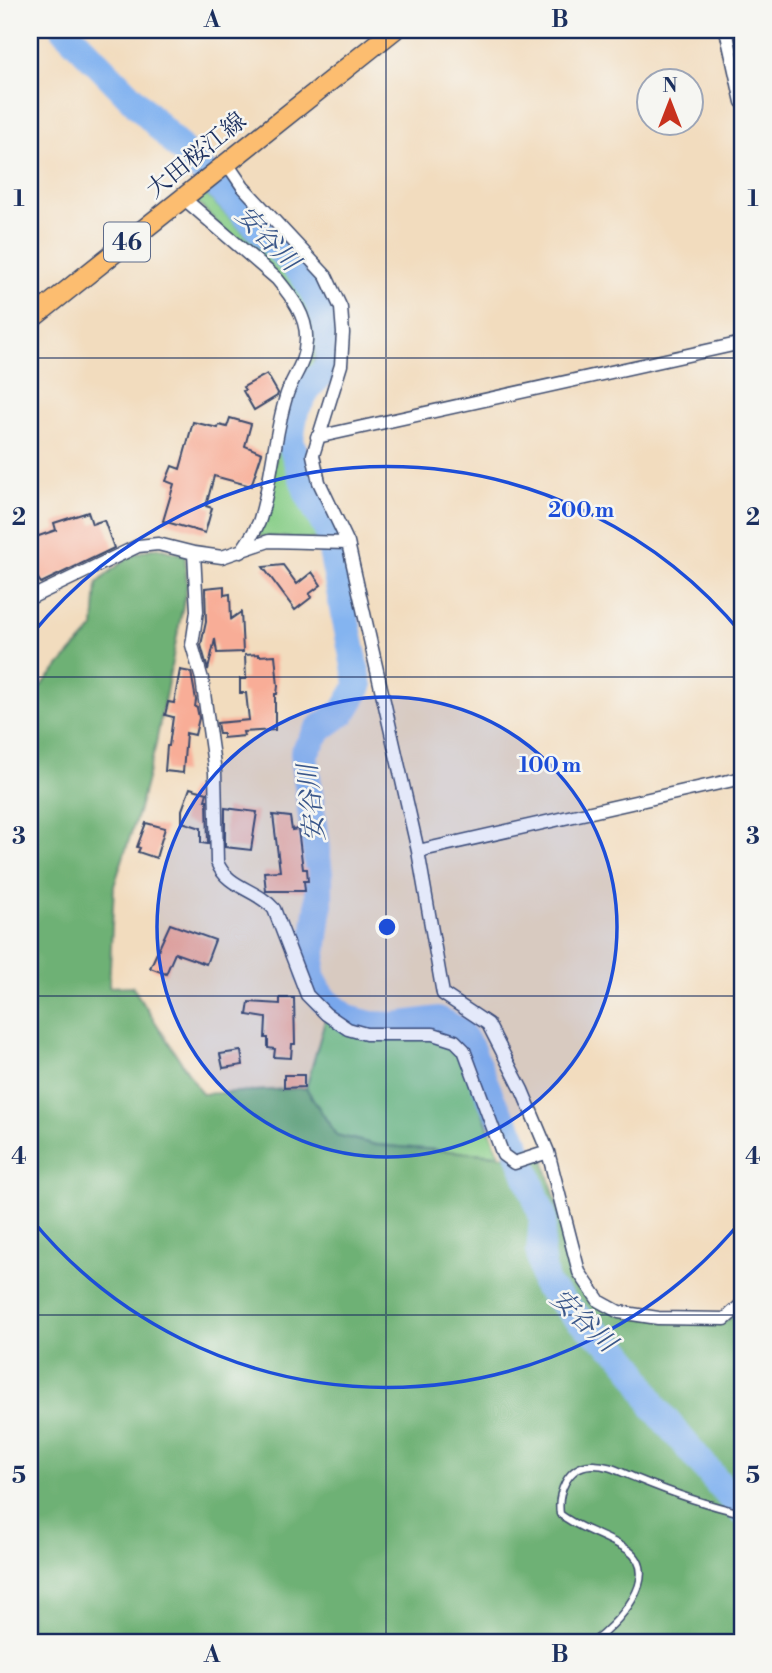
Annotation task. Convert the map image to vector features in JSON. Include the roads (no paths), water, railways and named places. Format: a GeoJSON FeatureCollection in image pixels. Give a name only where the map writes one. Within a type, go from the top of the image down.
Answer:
{"type":"FeatureCollection","features":[{"type":"Feature","properties":{"kind":"main road","name":"大田桜江線"},"geometry":{"type":"LineString","coordinates":[[30,320],[221,165],[394,30]]}},
{"type":"Feature","properties":{"kind":"street"},"geometry":{"type":"LineString","coordinates":[[726,30],[742,102]]}},
{"type":"Feature","properties":{"kind":"street"},"geometry":{"type":"LineString","coordinates":[[221,165],[326,276],[341,308],[341,365],[313,455],[318,482],[345,543],[418,851],[443,994],[488,1024],[522,1090],[544,1153],[579,1272],[599,1301],[619,1312],[658,1318],[725,1319],[742,1304]]}},
{"type":"Feature","properties":{"kind":"street"},"geometry":{"type":"LineString","coordinates":[[187,194],[290,294],[302,316],[307,340],[301,369],[287,393],[284,404],[260,522],[241,552]]}},
{"type":"Feature","properties":{"kind":"street"},"geometry":{"type":"LineString","coordinates":[[317,437],[742,343]]}},
{"type":"Feature","properties":{"kind":"street"},"geometry":{"type":"LineString","coordinates":[[30,598],[138,546],[158,544],[222,557],[269,541],[345,543]]}},
{"type":"Feature","properties":{"kind":"street"},"geometry":{"type":"LineString","coordinates":[[194,553],[197,611],[192,645],[202,678],[215,772],[217,862],[221,872],[238,886],[267,901],[274,909],[307,995],[326,1014],[348,1029],[366,1034],[433,1034],[455,1041],[464,1050],[471,1065],[503,1155],[514,1164],[544,1153]]}},
{"type":"Feature","properties":{"kind":"street"},"geometry":{"type":"LineString","coordinates":[[418,851],[742,778]]}},
{"type":"Feature","properties":{"kind":"lane"},"geometry":{"type":"LineString","coordinates":[[593,1643],[633,1601],[642,1571],[638,1561],[627,1550],[574,1525],[559,1514],[558,1503],[566,1481],[577,1468],[591,1465],[614,1468],[704,1504],[742,1513]]}},
{"type":"Feature","properties":{"kind":"waterway","name":"安谷川"},"geometry":{"type":"LineString","coordinates":[[65,30],[303,274],[316,297],[327,328],[330,366],[310,385],[295,410],[290,440],[308,493],[328,531],[359,686],[344,711],[319,729],[304,753],[319,874],[319,905],[310,975],[323,999],[348,1019],[371,1025],[394,1026],[438,1020],[459,1031],[470,1048],[493,1103],[512,1134],[543,1217],[540,1253],[545,1284],[579,1319],[620,1352],[633,1368],[655,1408],[742,1511]]}}]}
